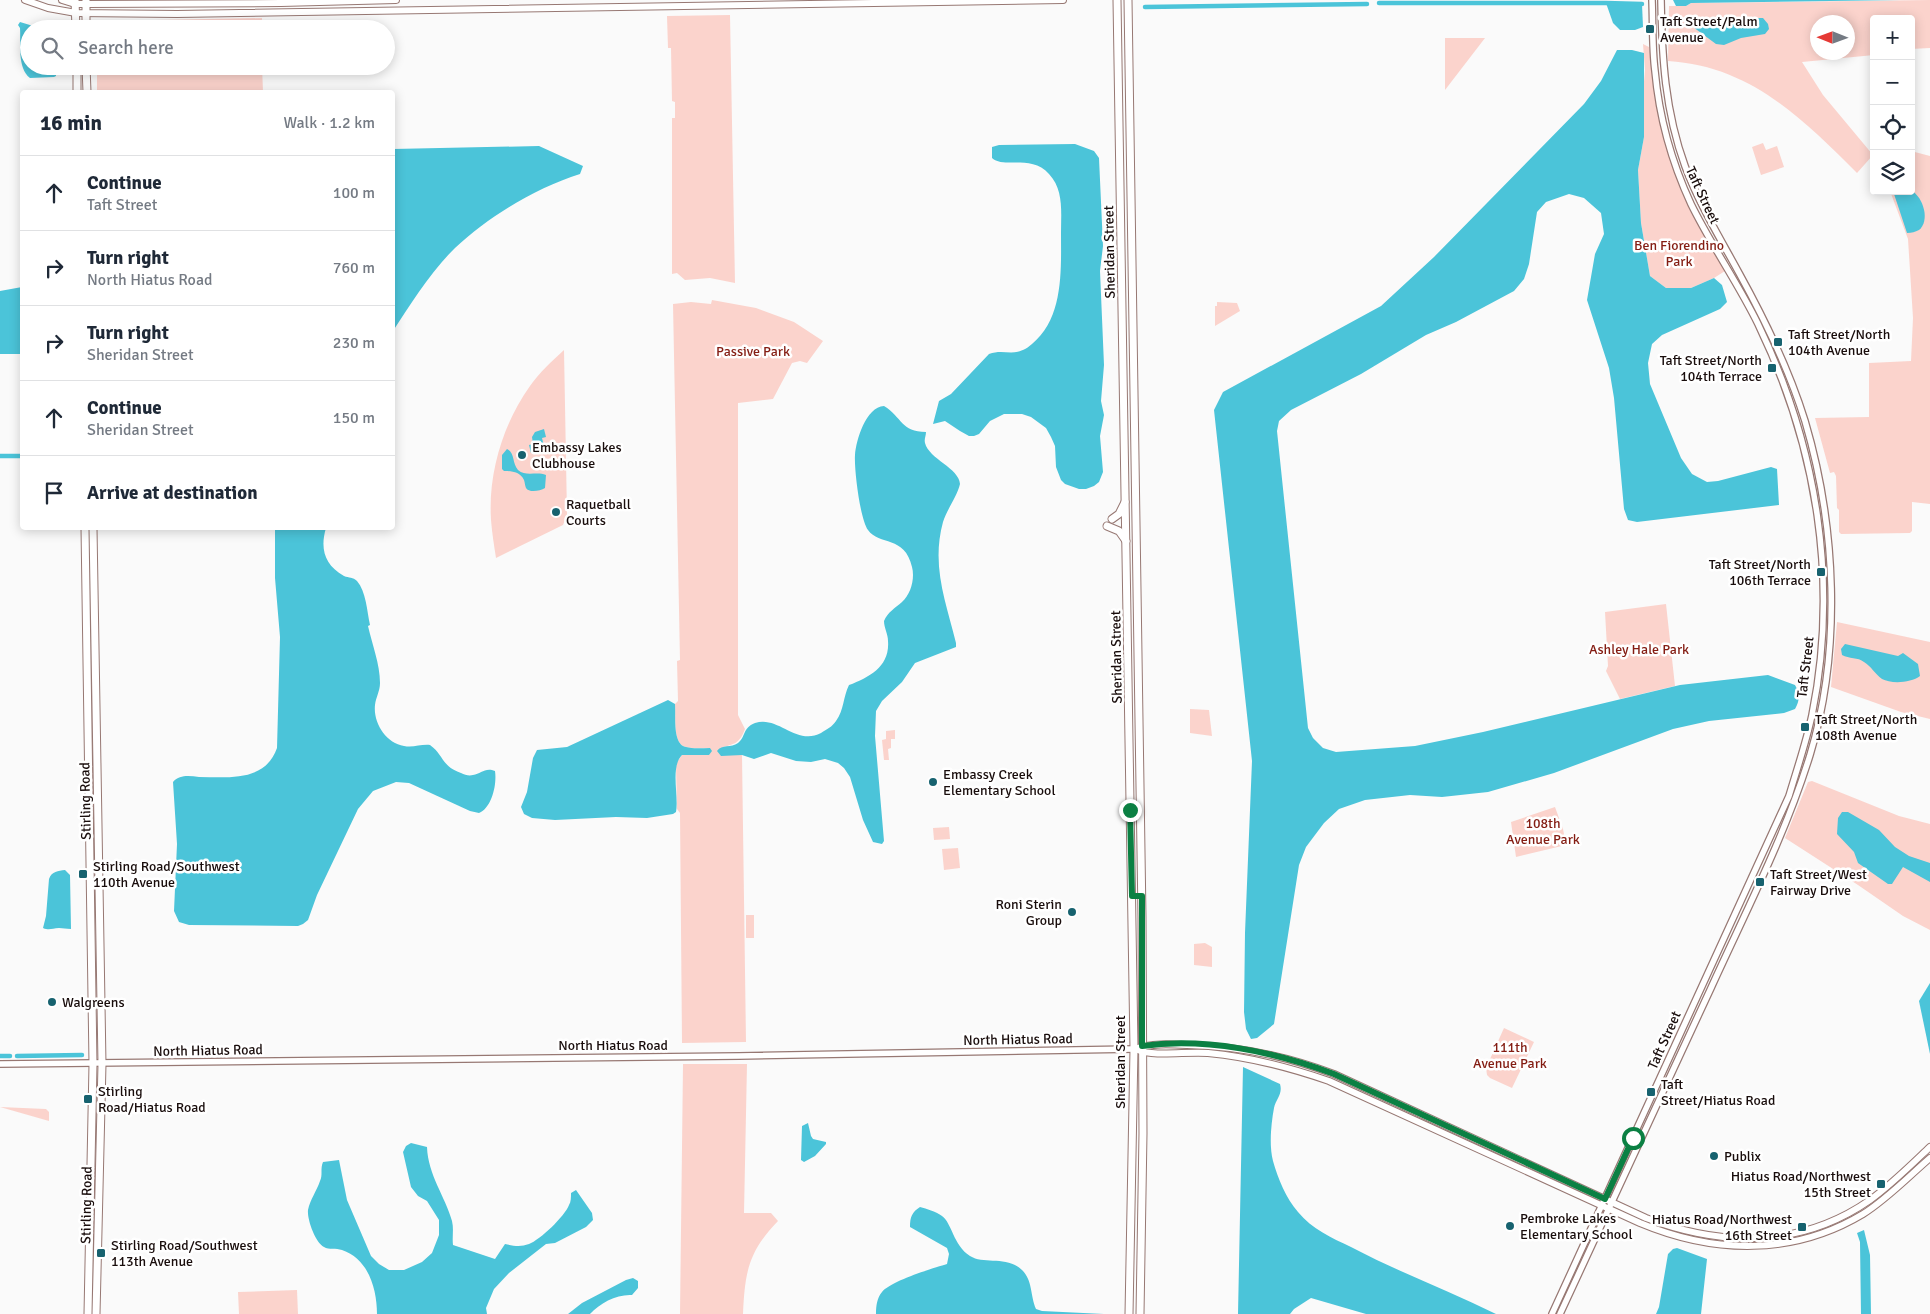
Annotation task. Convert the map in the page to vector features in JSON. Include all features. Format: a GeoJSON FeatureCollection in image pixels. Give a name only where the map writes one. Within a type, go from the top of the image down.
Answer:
{"type":"FeatureCollection","features":[{"type":"Feature","properties":{"kind":"main road"},"geometry":{"type":"LineString","coordinates":[[25,0],[48,8],[76,13],[195,14],[677,3],[1063,0]]}},
{"type":"Feature","properties":{"kind":"main road"},"geometry":{"type":"LineString","coordinates":[[62,0],[75,2],[396,0]]}},
{"type":"Feature","properties":{"kind":"main road","name":"Sheridan Street"},"geometry":{"type":"LineString","coordinates":[[1117,0],[1134,1049],[1129,1314]]}},
{"type":"Feature","properties":{"kind":"main road","name":"Sheridan Street"},"geometry":{"type":"LineString","coordinates":[[1128,0],[1142,896],[1143,1049],[1140,1314]]}},
{"type":"Feature","properties":{"kind":"main road"},"geometry":{"type":"LineString","coordinates":[[363,1],[363,10]]}},
{"type":"Feature","properties":{"kind":"main road"},"geometry":{"type":"LineString","coordinates":[[75,2],[76,20]]}},
{"type":"Feature","properties":{"kind":"main road"},"geometry":{"type":"LineString","coordinates":[[86,2],[86,20]]}},
{"type":"Feature","properties":{"kind":"main road"},"geometry":{"type":"LineString","coordinates":[[77,75],[77,90]]}},
{"type":"Feature","properties":{"kind":"main road"},"geometry":{"type":"LineString","coordinates":[[86,75],[87,90]]}},
{"type":"Feature","properties":{"kind":"main road"},"geometry":{"type":"LineString","coordinates":[[1126,499],[1119,514],[1110,522],[1126,542]]}},
{"type":"Feature","properties":{"kind":"main road","name":"Stirling Road"},"geometry":{"type":"LineString","coordinates":[[85,530],[93,1064],[88,1314]]}},
{"type":"Feature","properties":{"kind":"main road","name":"Stirling Road"},"geometry":{"type":"LineString","coordinates":[[93,530],[102,1064],[96,1314]]}},
{"type":"Feature","properties":{"kind":"main road"},"geometry":{"type":"LineString","coordinates":[[1129,708],[1139,708]]}},
{"type":"Feature","properties":{"kind":"main road"},"geometry":{"type":"LineString","coordinates":[[1132,896],[1142,896]]}},
{"type":"Feature","properties":{"kind":"main road","name":"North Hiatus Road"},"geometry":{"type":"LineString","coordinates":[[1143,1049],[1165,1044],[1238,1048],[1311,1066],[1334,1074],[1558,1177],[1666,1234],[1712,1244],[1748,1247],[1783,1243],[1825,1232],[1864,1213],[1885,1198],[1930,1158]]}},
{"type":"Feature","properties":{"kind":"main road","name":"North Hiatus Road"},"geometry":{"type":"LineString","coordinates":[[1134,1049],[1207,1053],[1264,1061],[1294,1068],[1329,1081],[1555,1184],[1671,1228],[1722,1238],[1782,1236],[1824,1224],[1864,1204],[1930,1147]]}},
{"type":"Feature","properties":{"kind":"main road"},"geometry":{"type":"LineString","coordinates":[[1555,1184],[1558,1177]]}},
{"type":"Feature","properties":{"kind":"main road"},"geometry":{"type":"LineString","coordinates":[[1879,1193],[1885,1198]]}},
{"type":"Feature","properties":{"kind":"street","name":"Taft Street"},"geometry":{"type":"LineString","coordinates":[[1560,1314],[1633,1138],[1789,796],[1806,741],[1817,684],[1822,641],[1823,588],[1820,536],[1815,498],[1805,451],[1788,394],[1757,322],[1691,203],[1676,166],[1668,140],[1654,70],[1652,0]]}},
{"type":"Feature","properties":{"kind":"street","name":"Taft Street"},"geometry":{"type":"LineString","coordinates":[[1552,1314],[1569,1276],[1640,1142],[1770,862],[1799,789],[1813,743],[1825,686],[1829,641],[1831,590],[1828,535],[1813,449],[1794,390],[1767,325],[1699,199],[1684,165],[1674,129],[1663,69],[1661,0]]}},
{"type":"Feature","properties":{"kind":"street","name":"North Hiatus Road"},"geometry":{"type":"LineString","coordinates":[[0,1064],[740,1056],[1134,1049]]}},
{"type":"Feature","properties":{"kind":"street"},"geometry":{"type":"LineString","coordinates":[[1652,1096],[1659,1099]]}},
{"type":"Feature","properties":{"kind":"street"},"geometry":{"type":"LineString","coordinates":[[1633,1138],[1640,1142]]}},
{"type":"Feature","properties":{"kind":"street"},"geometry":{"type":"LineString","coordinates":[[1569,1276],[1576,1279]]}},
{"type":"Feature","properties":{"kind":"green space"},"geometry":{"type":"Polygon","coordinates":[[[1930,0],[1930,48],[1915,49],[1915,15],[1870,15],[1870,55],[1855,57],[1855,15],[1810,15],[1810,60],[1823,60],[1802,62],[1823,95],[1870,151],[1870,158],[1857,173],[1816,133],[1773,98],[1749,84],[1724,73],[1697,65],[1668,61],[1669,6],[1686,6],[1691,3],[1930,0]]]}},
{"type":"Feature","properties":{"kind":"green space"},"geometry":{"type":"Polygon","coordinates":[[[730,15],[735,283],[710,278],[685,280],[677,273],[672,274],[672,118],[675,118],[675,102],[672,101],[671,48],[668,48],[667,16],[730,15]]]}},
{"type":"Feature","properties":{"kind":"green space"},"geometry":{"type":"Polygon","coordinates":[[[262,18],[262,20],[156,20],[262,18]]]}},
{"type":"Feature","properties":{"kind":"green space"},"geometry":{"type":"Polygon","coordinates":[[[1445,38],[1485,38],[1445,90],[1445,38]]]}},
{"type":"Feature","properties":{"kind":"green space","name":"Ben Fiorendino Park"},"geometry":{"type":"Polygon","coordinates":[[[1643,44],[1649,47],[1650,51],[1657,108],[1673,164],[1725,271],[1691,288],[1666,288],[1650,276],[1641,223],[1638,170],[1644,137],[1643,93],[1645,70],[1643,44]]]}},
{"type":"Feature","properties":{"kind":"green space"},"geometry":{"type":"Polygon","coordinates":[[[97,75],[262,75],[263,90],[97,90],[97,75]]]}},
{"type":"Feature","properties":{"kind":"green space"},"geometry":{"type":"Polygon","coordinates":[[[1763,143],[1766,150],[1777,146],[1784,167],[1761,175],[1752,147],[1763,143]]]}},
{"type":"Feature","properties":{"kind":"green space"},"geometry":{"type":"Polygon","coordinates":[[[1915,152],[1930,156],[1930,504],[1912,502],[1912,531],[1910,533],[1841,534],[1839,532],[1836,476],[1834,472],[1830,473],[1815,418],[1869,417],[1869,363],[1911,361],[1913,318],[1908,239],[1892,195],[1915,195],[1915,152]]]}},
{"type":"Feature","properties":{"kind":"green space","name":"Passive Park"},"geometry":{"type":"Polygon","coordinates":[[[712,300],[756,308],[794,322],[823,341],[807,363],[800,361],[792,363],[773,399],[738,403],[738,715],[745,729],[737,742],[723,747],[737,755],[742,755],[746,1042],[682,1043],[680,813],[677,809],[676,766],[682,755],[709,755],[710,748],[692,748],[682,745],[676,729],[675,704],[678,701],[677,661],[680,660],[673,304],[691,302],[711,304],[712,300]]]}},
{"type":"Feature","properties":{"kind":"green space"},"geometry":{"type":"Polygon","coordinates":[[[1217,302],[1237,303],[1240,311],[1215,326],[1215,306],[1217,306],[1217,302]]]}},
{"type":"Feature","properties":{"kind":"green space"},"geometry":{"type":"Polygon","coordinates":[[[564,350],[567,515],[563,525],[496,558],[491,525],[491,502],[492,485],[499,450],[520,401],[542,372],[564,350]]]}},
{"type":"Feature","properties":{"kind":"green space","name":"Ashley Hale Park"},"geometry":{"type":"Polygon","coordinates":[[[1666,604],[1675,686],[1620,699],[1606,671],[1608,666],[1605,612],[1666,604]]]}},
{"type":"Feature","properties":{"kind":"green space"},"geometry":{"type":"Polygon","coordinates":[[[1837,622],[1930,642],[1930,719],[1901,712],[1831,687],[1837,622]]]}},
{"type":"Feature","properties":{"kind":"green space"},"geometry":{"type":"Polygon","coordinates":[[[1190,709],[1209,710],[1212,736],[1190,733],[1190,709]]]}},
{"type":"Feature","properties":{"kind":"green space"},"geometry":{"type":"Polygon","coordinates":[[[895,730],[895,739],[891,739],[891,748],[888,749],[889,760],[884,760],[882,740],[886,739],[886,731],[895,730]]]}},
{"type":"Feature","properties":{"kind":"green space"},"geometry":{"type":"Polygon","coordinates":[[[1812,781],[1899,816],[1930,824],[1930,930],[1903,916],[1785,838],[1808,782],[1812,781]]]}},
{"type":"Feature","properties":{"kind":"green space","name":"108th Avenue Park"},"geometry":{"type":"Polygon","coordinates":[[[1555,807],[1563,829],[1566,845],[1516,857],[1511,822],[1555,807]]]}},
{"type":"Feature","properties":{"kind":"green space"},"geometry":{"type":"Polygon","coordinates":[[[949,827],[950,839],[934,840],[933,828],[949,827]]]}},
{"type":"Feature","properties":{"kind":"green space"},"geometry":{"type":"Polygon","coordinates":[[[958,848],[960,868],[944,870],[942,849],[958,848]]]}},
{"type":"Feature","properties":{"kind":"green space"},"geometry":{"type":"Polygon","coordinates":[[[746,915],[754,915],[754,938],[746,938],[746,915]]]}},
{"type":"Feature","properties":{"kind":"green space"},"geometry":{"type":"Polygon","coordinates":[[[1205,943],[1212,947],[1212,967],[1194,965],[1194,944],[1205,943]]]}},
{"type":"Feature","properties":{"kind":"green space","name":"111th Avenue Park"},"geometry":{"type":"Polygon","coordinates":[[[1504,1028],[1534,1042],[1512,1088],[1490,1078],[1487,1075],[1486,1068],[1504,1028]]]}},
{"type":"Feature","properties":{"kind":"green space"},"geometry":{"type":"Polygon","coordinates":[[[683,1064],[747,1064],[744,1213],[771,1213],[778,1221],[760,1243],[750,1263],[745,1286],[743,1314],[680,1314],[683,1064]]]}},
{"type":"Feature","properties":{"kind":"green space"},"geometry":{"type":"Polygon","coordinates":[[[0,1107],[46,1109],[49,1112],[49,1121],[0,1107]]]}},
{"type":"Feature","properties":{"kind":"green space"},"geometry":{"type":"Polygon","coordinates":[[[297,1290],[298,1314],[239,1314],[238,1292],[297,1290]]]}},
{"type":"Feature","properties":{"kind":"water"},"geometry":{"type":"Polygon","coordinates":[[[1673,0],[1900,0],[1691,3],[1686,6],[1676,6],[1673,0]]]}},
{"type":"Feature","properties":{"kind":"water"},"geometry":{"type":"Polygon","coordinates":[[[1606,3],[1642,4],[1643,27],[1635,30],[1620,30],[1613,23],[1606,3]]]}},
{"type":"Feature","properties":{"kind":"water"},"geometry":{"type":"Polygon","coordinates":[[[1763,18],[1768,24],[1769,29],[1765,34],[1741,38],[1724,45],[1716,44],[1693,27],[1692,23],[1694,19],[1727,23],[1763,18]]]}},
{"type":"Feature","properties":{"kind":"water"},"geometry":{"type":"Polygon","coordinates":[[[1617,50],[1632,50],[1644,53],[1644,137],[1638,170],[1641,223],[1650,276],[1666,288],[1691,288],[1714,278],[1722,285],[1727,302],[1720,309],[1662,335],[1652,344],[1648,363],[1650,384],[1681,458],[1692,474],[1707,482],[1718,481],[1771,467],[1777,469],[1779,505],[1637,522],[1628,520],[1624,509],[1614,398],[1609,368],[1587,300],[1595,254],[1604,234],[1601,213],[1584,198],[1569,194],[1546,202],[1537,212],[1529,264],[1524,279],[1514,291],[1456,322],[1426,335],[1361,374],[1291,410],[1279,421],[1277,431],[1308,728],[1313,738],[1323,748],[1336,752],[1415,746],[1483,732],[1680,685],[1768,675],[1795,685],[1799,694],[1798,703],[1795,709],[1784,713],[1709,721],[1673,729],[1554,773],[1488,792],[1442,797],[1410,795],[1365,800],[1339,809],[1324,823],[1306,847],[1299,865],[1274,1024],[1257,1038],[1251,1039],[1246,1029],[1244,1012],[1245,933],[1252,761],[1214,410],[1223,392],[1381,306],[1434,257],[1584,104],[1601,81],[1617,50]]]}},
{"type":"Feature","properties":{"kind":"water"},"geometry":{"type":"Polygon","coordinates":[[[27,75],[56,75],[54,77],[30,78],[27,75]]]}},
{"type":"Feature","properties":{"kind":"water"},"geometry":{"type":"Polygon","coordinates":[[[1075,144],[1094,151],[1099,158],[1103,246],[1100,271],[1104,365],[1101,401],[1104,415],[1100,436],[1103,472],[1099,482],[1086,489],[1079,489],[1065,484],[1061,480],[1056,467],[1055,446],[1051,437],[1046,428],[1031,417],[1022,414],[1004,414],[990,421],[979,434],[974,436],[969,436],[945,421],[933,424],[939,401],[951,394],[989,354],[1020,351],[1032,344],[1050,321],[1055,307],[1061,262],[1061,209],[1057,187],[1054,180],[1042,168],[1026,163],[997,161],[992,158],[992,147],[999,145],[1075,144]]]}},
{"type":"Feature","properties":{"kind":"water"},"geometry":{"type":"Polygon","coordinates":[[[539,146],[583,166],[580,174],[530,195],[498,214],[468,236],[438,267],[395,328],[395,149],[539,146]]]}},
{"type":"Feature","properties":{"kind":"water"},"geometry":{"type":"Polygon","coordinates":[[[1915,193],[1924,210],[1924,221],[1919,230],[1907,233],[1894,195],[1915,195],[1915,193]]]}},
{"type":"Feature","properties":{"kind":"water"},"geometry":{"type":"Polygon","coordinates":[[[20,287],[20,354],[0,354],[0,291],[20,287]]]}},
{"type":"Feature","properties":{"kind":"water"},"geometry":{"type":"Polygon","coordinates":[[[884,406],[906,427],[926,432],[925,442],[928,449],[955,473],[960,484],[943,522],[939,554],[941,584],[956,647],[915,663],[902,682],[882,701],[876,711],[875,736],[884,841],[882,844],[873,842],[863,820],[850,777],[838,763],[825,759],[811,762],[796,761],[771,753],[754,759],[742,755],[721,756],[717,751],[738,743],[748,727],[755,723],[772,723],[803,736],[821,733],[833,725],[839,717],[849,685],[871,674],[882,664],[886,657],[888,641],[884,621],[908,595],[912,586],[913,571],[909,557],[904,550],[892,542],[873,535],[868,530],[862,516],[855,462],[857,441],[863,425],[872,412],[884,406]]]}},
{"type":"Feature","properties":{"kind":"water"},"geometry":{"type":"Polygon","coordinates":[[[544,429],[546,437],[542,438],[544,446],[541,451],[531,453],[529,445],[533,444],[532,437],[535,432],[544,429]]]}},
{"type":"Feature","properties":{"kind":"water"},"geometry":{"type":"Polygon","coordinates":[[[507,449],[510,451],[518,470],[521,472],[546,475],[545,488],[538,491],[527,490],[524,480],[520,475],[502,469],[502,455],[507,449]]]}},
{"type":"Feature","properties":{"kind":"water"},"geometry":{"type":"Polygon","coordinates":[[[275,530],[325,530],[323,542],[328,561],[337,572],[357,581],[366,602],[370,625],[368,626],[380,676],[375,712],[382,731],[392,741],[404,746],[430,745],[446,764],[466,775],[473,775],[486,770],[495,771],[493,795],[484,810],[479,813],[470,811],[409,783],[396,782],[373,791],[358,809],[317,895],[308,920],[303,924],[298,926],[189,925],[179,922],[174,911],[177,844],[173,782],[185,776],[234,777],[255,772],[264,767],[277,748],[280,637],[275,578],[275,530]]]}},
{"type":"Feature","properties":{"kind":"water"},"geometry":{"type":"Polygon","coordinates":[[[1845,644],[1898,656],[1903,653],[1918,664],[1920,676],[1901,682],[1886,681],[1862,660],[1842,655],[1841,649],[1845,644]]]}},
{"type":"Feature","properties":{"kind":"water"},"geometry":{"type":"Polygon","coordinates":[[[668,700],[675,704],[677,735],[682,745],[692,748],[710,748],[712,751],[709,755],[682,755],[678,760],[676,767],[676,812],[647,818],[616,817],[555,820],[532,818],[524,814],[521,807],[527,792],[533,758],[537,750],[567,747],[668,700]]]}},
{"type":"Feature","properties":{"kind":"water"},"geometry":{"type":"Polygon","coordinates":[[[1842,812],[1848,812],[1879,830],[1895,847],[1909,856],[1930,863],[1930,882],[1903,867],[1892,884],[1888,884],[1858,863],[1854,852],[1837,834],[1838,818],[1842,812]]]}},
{"type":"Feature","properties":{"kind":"water"},"geometry":{"type":"Polygon","coordinates":[[[65,870],[70,875],[71,929],[45,929],[43,928],[50,876],[58,871],[65,870]]]}},
{"type":"Feature","properties":{"kind":"water"},"geometry":{"type":"Polygon","coordinates":[[[1930,983],[1930,1054],[1919,1001],[1930,983]]]}},
{"type":"Feature","properties":{"kind":"water"},"geometry":{"type":"Polygon","coordinates":[[[1243,1067],[1280,1084],[1281,1091],[1274,1108],[1272,1121],[1272,1155],[1283,1188],[1294,1207],[1304,1218],[1316,1228],[1337,1240],[1387,1265],[1496,1314],[1366,1314],[1311,1298],[1294,1309],[1290,1314],[1238,1314],[1243,1067]]]}},
{"type":"Feature","properties":{"kind":"water"},"geometry":{"type":"Polygon","coordinates":[[[808,1123],[813,1139],[826,1142],[826,1144],[815,1156],[804,1162],[801,1160],[802,1126],[808,1123]]]}},
{"type":"Feature","properties":{"kind":"water"},"geometry":{"type":"Polygon","coordinates":[[[411,1143],[427,1147],[430,1167],[452,1221],[453,1245],[495,1259],[505,1244],[523,1246],[534,1242],[567,1210],[570,1204],[571,1193],[576,1190],[592,1213],[593,1220],[586,1227],[555,1243],[546,1244],[509,1273],[494,1289],[486,1308],[487,1314],[377,1314],[373,1286],[365,1268],[351,1254],[342,1250],[326,1248],[321,1244],[312,1230],[308,1210],[321,1179],[323,1162],[339,1160],[347,1200],[371,1256],[389,1270],[404,1270],[422,1262],[432,1253],[439,1235],[439,1220],[427,1201],[418,1196],[411,1187],[403,1152],[406,1146],[411,1143]]]}},
{"type":"Feature","properties":{"kind":"water"},"geometry":{"type":"Polygon","coordinates":[[[920,1207],[942,1216],[960,1246],[970,1256],[982,1260],[1002,1261],[1016,1265],[1022,1270],[1030,1283],[1036,1309],[1042,1311],[1104,1314],[876,1314],[879,1297],[887,1288],[913,1275],[947,1264],[949,1254],[947,1248],[910,1227],[912,1215],[920,1207]]]}},
{"type":"Feature","properties":{"kind":"water"},"geometry":{"type":"Polygon","coordinates":[[[1864,1230],[1870,1255],[1871,1314],[1861,1314],[1860,1242],[1857,1233],[1864,1230]]]}},
{"type":"Feature","properties":{"kind":"water"},"geometry":{"type":"Polygon","coordinates":[[[1677,1248],[1707,1259],[1701,1314],[1656,1314],[1659,1307],[1668,1254],[1677,1248]]]}},
{"type":"Feature","properties":{"kind":"water"},"geometry":{"type":"Polygon","coordinates":[[[633,1278],[638,1281],[638,1288],[632,1295],[609,1300],[590,1314],[568,1314],[582,1303],[633,1278]]]}},
{"type":"Feature","properties":{"kind":"waterway"},"geometry":{"type":"LineString","coordinates":[[1379,3],[1642,4]]}},
{"type":"Feature","properties":{"kind":"waterway"},"geometry":{"type":"LineString","coordinates":[[1145,7],[1367,4]]}},
{"type":"Feature","properties":{"kind":"waterway"},"geometry":{"type":"LineString","coordinates":[[0,456],[20,456]]}},
{"type":"Feature","properties":{"kind":"waterway"},"geometry":{"type":"LineString","coordinates":[[17,1056],[82,1055]]}},
{"type":"Feature","properties":{"kind":"waterway"},"geometry":{"type":"LineString","coordinates":[[0,1056],[10,1056]]}},
{"type":"Feature","properties":{"kind":"place","name":"Taft Street/Palm Avenue"},"geometry":{"type":"Point","coordinates":[1650,29]}},
{"type":"Feature","properties":{"kind":"place","name":"Taft Street/North 104th Avenue"},"geometry":{"type":"Point","coordinates":[1778,342]}},
{"type":"Feature","properties":{"kind":"place","name":"Taft Street/North 104th Terrace"},"geometry":{"type":"Point","coordinates":[1772,368]}},
{"type":"Feature","properties":{"kind":"place","name":"Embassy Lakes Clubhouse"},"geometry":{"type":"Point","coordinates":[522,455]}},
{"type":"Feature","properties":{"kind":"place","name":"Raquetball Courts"},"geometry":{"type":"Point","coordinates":[556,512]}},
{"type":"Feature","properties":{"kind":"place","name":"Taft Street/North 106th Terrace"},"geometry":{"type":"Point","coordinates":[1821,572]}},
{"type":"Feature","properties":{"kind":"place","name":"Taft Street/North 108th Avenue"},"geometry":{"type":"Point","coordinates":[1805,727]}},
{"type":"Feature","properties":{"kind":"place","name":"Embassy Creek Elementary School"},"geometry":{"type":"Point","coordinates":[933,782]}},
{"type":"Feature","properties":{"kind":"place","name":"Stirling Road/Southwest 110th Avenue"},"geometry":{"type":"Point","coordinates":[83,874]}},
{"type":"Feature","properties":{"kind":"place","name":"Taft Street/West Fairway Drive"},"geometry":{"type":"Point","coordinates":[1760,882]}},
{"type":"Feature","properties":{"kind":"place","name":"Roni Sterin Group"},"geometry":{"type":"Point","coordinates":[1072,912]}},
{"type":"Feature","properties":{"kind":"place","name":"Walgreens"},"geometry":{"type":"Point","coordinates":[52,1002]}},
{"type":"Feature","properties":{"kind":"place","name":"Taft Street/Hiatus Road"},"geometry":{"type":"Point","coordinates":[1651,1092]}},
{"type":"Feature","properties":{"kind":"place","name":"Stirling Road/Hiatus Road"},"geometry":{"type":"Point","coordinates":[88,1099]}},
{"type":"Feature","properties":{"kind":"place","name":"Publix"},"geometry":{"type":"Point","coordinates":[1714,1156]}},
{"type":"Feature","properties":{"kind":"place","name":"Hiatus Road/Northwest 15th Street"},"geometry":{"type":"Point","coordinates":[1881,1184]}},
{"type":"Feature","properties":{"kind":"place","name":"Pembroke Lakes Elementary School"},"geometry":{"type":"Point","coordinates":[1510,1226]}},
{"type":"Feature","properties":{"kind":"place","name":"Hiatus Road/Northwest 16th Street"},"geometry":{"type":"Point","coordinates":[1802,1227]}},
{"type":"Feature","properties":{"kind":"place","name":"Stirling Road/Southwest 113th Avenue"},"geometry":{"type":"Point","coordinates":[101,1253]}},
{"type":"Feature","properties":{"kind":"route"},"geometry":{"type":"LineString","coordinates":[[1130,810],[1132,896],[1142,896],[1142,1046],[1165,1044],[1212,1045],[1238,1048],[1311,1066],[1334,1074],[1605,1199],[1633,1138]]}}]}
